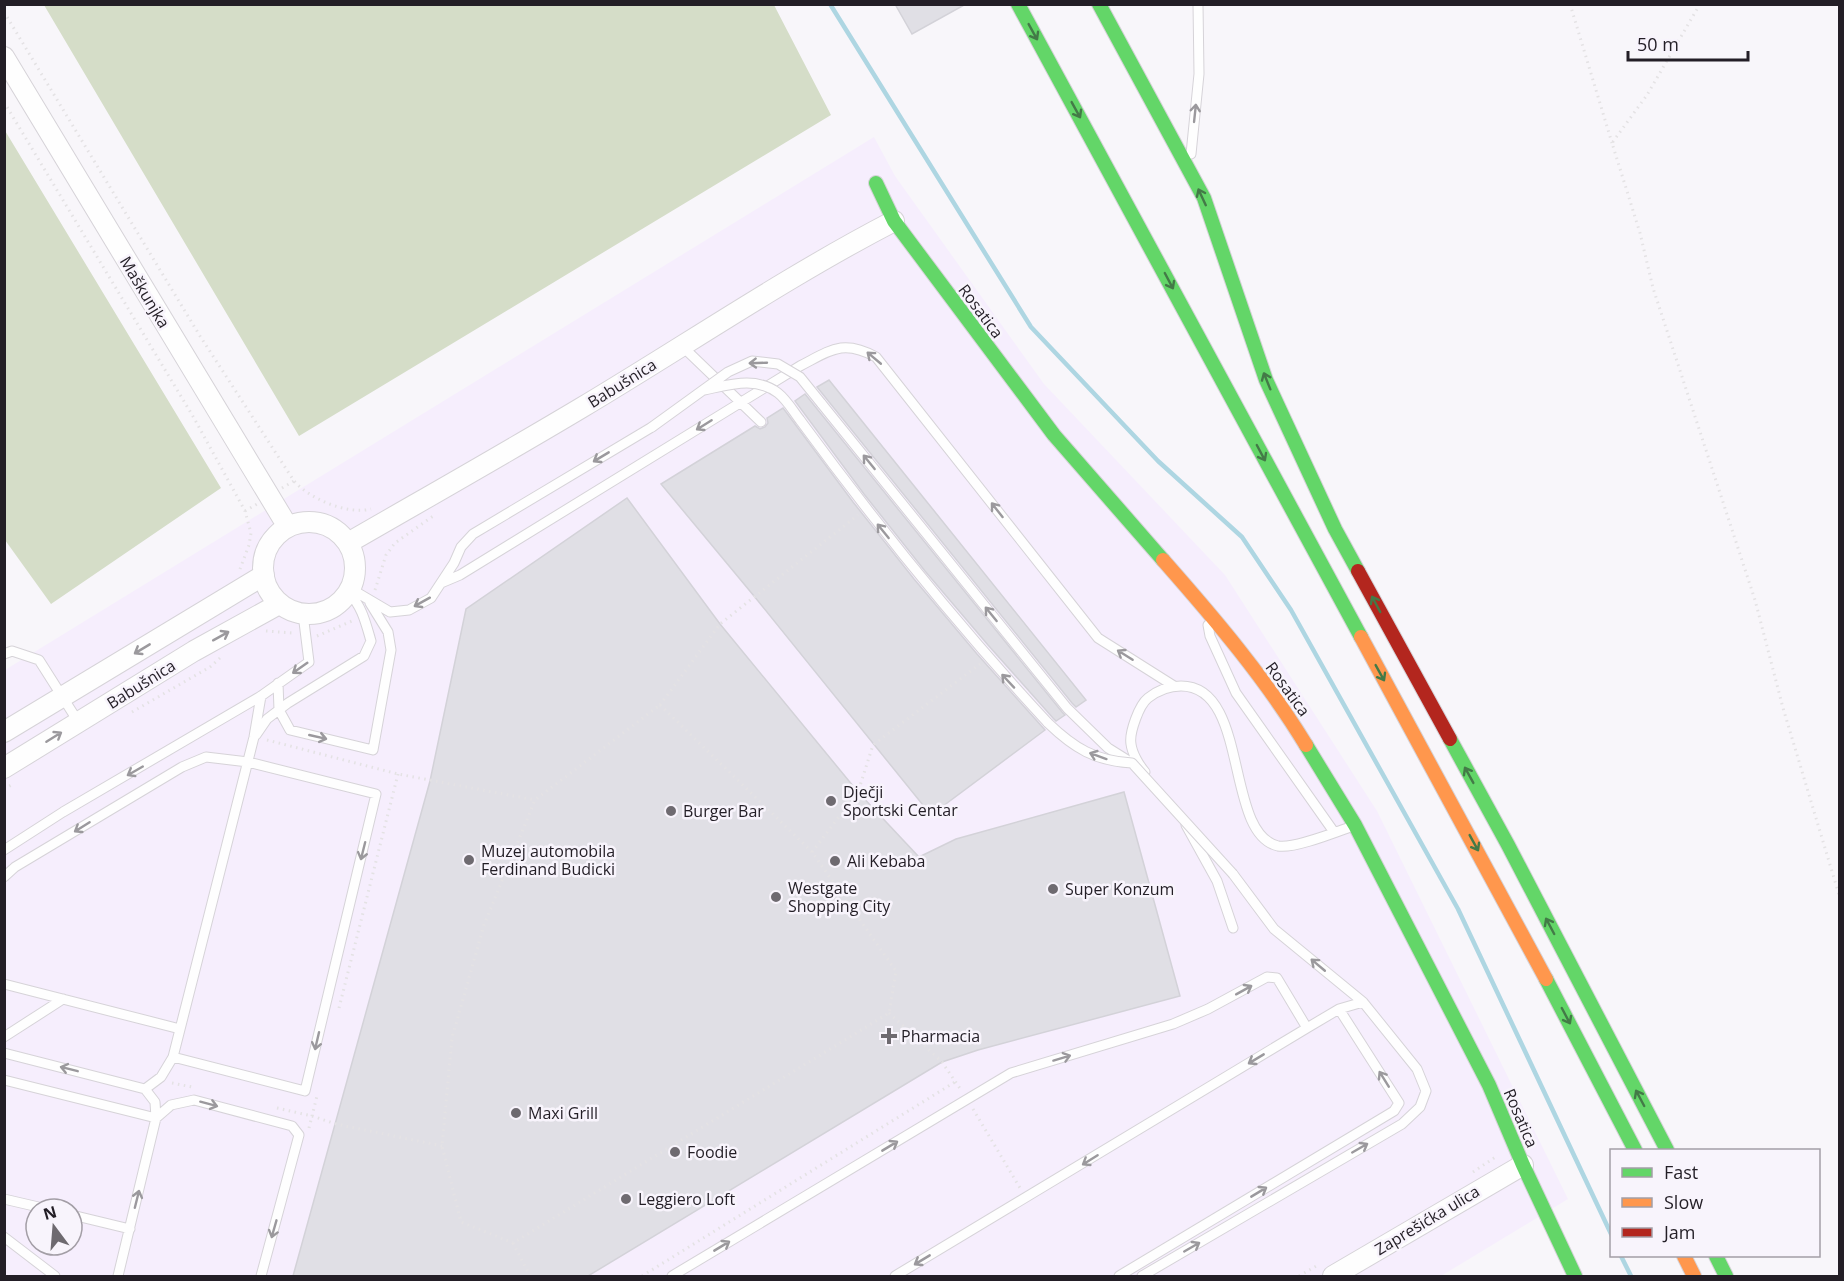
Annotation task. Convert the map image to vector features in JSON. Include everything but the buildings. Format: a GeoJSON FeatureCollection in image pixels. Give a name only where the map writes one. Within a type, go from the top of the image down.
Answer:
{"type":"FeatureCollection","features":[{"type":"Feature","properties":{"kind":"main road"},"geometry":{"type":"LineString","coordinates":[[1018,4],[1506,901],[1634,1149]]}},
{"type":"Feature","properties":{"kind":"main road"},"geometry":{"type":"LineString","coordinates":[[1099,4],[1204,198],[1266,380],[1335,529],[1508,845],[1666,1149]]}},
{"type":"Feature","properties":{"kind":"main road","name":"Rosatica"},"geometry":{"type":"LineString","coordinates":[[876,183],[894,222],[1054,435],[1206,609],[1283,707],[1355,825],[1489,1085],[1523,1165],[1575,1276]]}},
{"type":"Feature","properties":{"kind":"main road"},"geometry":{"type":"LineString","coordinates":[[1684,1257],[1694,1276]]}},
{"type":"Feature","properties":{"kind":"main road"},"geometry":{"type":"LineString","coordinates":[[1716,1257],[1726,1276]]}},
{"type":"Feature","properties":{"kind":"street","name":"Maškunjka"},"geometry":{"type":"LineString","coordinates":[[4,57],[288,527]]}},
{"type":"Feature","properties":{"kind":"street","name":"Babušnica"},"geometry":{"type":"LineString","coordinates":[[348,543],[580,409],[867,235],[894,222]]}},
{"type":"Feature","properties":{"kind":"street"},"geometry":{"type":"LineString","coordinates":[[301,523],[321,524],[339,533],[348,543],[356,566],[355,578],[350,591],[340,603],[329,610],[317,614],[291,611],[279,604],[266,585],[264,561],[268,547],[288,527],[301,523]]}},
{"type":"Feature","properties":{"kind":"street","name":"Babušnica"},"geometry":{"type":"LineString","coordinates":[[4,732],[264,575]]}},
{"type":"Feature","properties":{"kind":"street","name":"Babušnica"},"geometry":{"type":"LineString","coordinates":[[9,776],[79,723],[194,651],[279,604]]}},
{"type":"Feature","properties":{"kind":"street","name":"Zaprešićka ulica"},"geometry":{"type":"LineString","coordinates":[[1333,1276],[1523,1165]]}},
{"type":"Feature","properties":{"kind":"lane"},"geometry":{"type":"LineString","coordinates":[[1190,172],[1199,74],[1198,4]]}},
{"type":"Feature","properties":{"kind":"lane"},"geometry":{"type":"LineString","coordinates":[[681,346],[761,422]]}},
{"type":"Feature","properties":{"kind":"lane"},"geometry":{"type":"LineString","coordinates":[[441,583],[460,575],[800,366],[831,350],[844,347],[860,349],[876,357],[1098,638],[1174,686]]}},
{"type":"Feature","properties":{"kind":"lane"},"geometry":{"type":"LineString","coordinates":[[350,591],[390,612],[409,610],[431,598],[454,563],[461,547],[473,534],[652,427],[728,372],[753,361],[778,364],[800,376],[1067,708],[1108,748],[1132,763],[1233,874],[1274,929],[1363,1002],[1417,1069],[1426,1092],[1420,1107],[1402,1124],[1142,1276]]}},
{"type":"Feature","properties":{"kind":"lane"},"geometry":{"type":"LineString","coordinates":[[700,391],[744,382],[759,384],[778,392],[865,509],[987,658],[1048,723],[1068,742],[1091,754],[1112,762],[1132,763]]}},
{"type":"Feature","properties":{"kind":"lane"},"geometry":{"type":"LineString","coordinates":[[254,737],[267,719],[279,710],[364,656],[371,641],[362,613],[350,591]]}},
{"type":"Feature","properties":{"kind":"lane"},"geometry":{"type":"LineString","coordinates":[[278,683],[279,710],[290,730],[373,750],[391,650],[388,632],[369,601]]}},
{"type":"Feature","properties":{"kind":"lane"},"geometry":{"type":"LineString","coordinates":[[1206,609],[1210,636],[1236,693],[1334,832]]}},
{"type":"Feature","properties":{"kind":"lane"},"geometry":{"type":"LineString","coordinates":[[4,850],[63,812],[261,696],[309,662],[303,614]]}},
{"type":"Feature","properties":{"kind":"lane"},"geometry":{"type":"LineString","coordinates":[[4,654],[12,651],[39,660],[79,723]]}},
{"type":"Feature","properties":{"kind":"lane"},"geometry":{"type":"LineString","coordinates":[[1233,928],[1217,881],[1175,805],[1140,766],[1130,743],[1136,716],[1142,702],[1155,693],[1174,686],[1193,686],[1214,702],[1230,738],[1246,808],[1262,836],[1278,846],[1298,844],[1355,825]]}},
{"type":"Feature","properties":{"kind":"lane"},"geometry":{"type":"LineString","coordinates":[[145,1089],[161,1077],[173,1057],[248,762],[261,696]]}},
{"type":"Feature","properties":{"kind":"lane"},"geometry":{"type":"LineString","coordinates":[[4,877],[15,867],[182,767],[206,757],[248,762],[376,794],[305,1091],[173,1057]]}},
{"type":"Feature","properties":{"kind":"lane"},"geometry":{"type":"LineString","coordinates":[[672,1276],[1011,1073],[1173,1024],[1208,1010],[1267,977],[1278,978],[1307,1028]]}},
{"type":"Feature","properties":{"kind":"lane"},"geometry":{"type":"LineString","coordinates":[[4,984],[180,1029]]}},
{"type":"Feature","properties":{"kind":"lane"},"geometry":{"type":"LineString","coordinates":[[4,1037],[63,999]]}},
{"type":"Feature","properties":{"kind":"lane"},"geometry":{"type":"LineString","coordinates":[[895,1276],[1339,1009],[1363,1002]]}},
{"type":"Feature","properties":{"kind":"lane"},"geometry":{"type":"LineString","coordinates":[[1119,1276],[1394,1111],[1399,1103],[1339,1009]]}},
{"type":"Feature","properties":{"kind":"lane"},"geometry":{"type":"LineString","coordinates":[[4,1053],[145,1089],[155,1102],[156,1118],[118,1276]]}},
{"type":"Feature","properties":{"kind":"lane"},"geometry":{"type":"LineString","coordinates":[[4,1080],[156,1118]]}},
{"type":"Feature","properties":{"kind":"lane"},"geometry":{"type":"LineString","coordinates":[[156,1118],[171,1105],[194,1100],[292,1126],[299,1135],[261,1276]]}},
{"type":"Feature","properties":{"kind":"lane"},"geometry":{"type":"LineString","coordinates":[[4,1199],[24,1204]]}},
{"type":"Feature","properties":{"kind":"lane"},"geometry":{"type":"LineString","coordinates":[[84,1218],[130,1229]]}},
{"type":"Feature","properties":{"kind":"lane"},"geometry":{"type":"LineString","coordinates":[[4,1237],[55,1276]]}},
{"type":"Feature","properties":{"kind":"path"},"geometry":{"type":"LineString","coordinates":[[1570,4],[1640,233],[1653,288],[1755,600],[1783,708],[1839,898]]}},
{"type":"Feature","properties":{"kind":"path"},"geometry":{"type":"LineString","coordinates":[[1612,143],[1647,95],[1700,4]]}},
{"type":"Feature","properties":{"kind":"path"},"geometry":{"type":"LineString","coordinates":[[4,12],[200,336],[294,481],[310,496],[324,502],[361,511],[374,508]]}},
{"type":"Feature","properties":{"kind":"path"},"geometry":{"type":"LineString","coordinates":[[4,102],[194,418],[245,511],[251,533],[239,572]]}},
{"type":"Feature","properties":{"kind":"path"},"geometry":{"type":"LineString","coordinates":[[530,1276],[513,1243],[461,1222],[442,1146],[452,1038],[484,925],[535,800],[660,705],[720,624],[865,509]]}},
{"type":"Feature","properties":{"kind":"path"},"geometry":{"type":"LineString","coordinates":[[376,589],[386,555],[395,543]]}},
{"type":"Feature","properties":{"kind":"path"},"geometry":{"type":"LineString","coordinates":[[320,636],[354,621]]}},
{"type":"Feature","properties":{"kind":"path"},"geometry":{"type":"LineString","coordinates":[[259,631],[292,633]]}},
{"type":"Feature","properties":{"kind":"path"},"geometry":{"type":"LineString","coordinates":[[129,714],[210,667],[226,653]]}},
{"type":"Feature","properties":{"kind":"path"},"geometry":{"type":"LineString","coordinates":[[812,852],[858,792],[873,745],[987,658]]}},
{"type":"Feature","properties":{"kind":"path"},"geometry":{"type":"LineString","coordinates":[[513,1243],[889,1013],[896,971],[812,852],[660,705]]}},
{"type":"Feature","properties":{"kind":"path"},"geometry":{"type":"LineString","coordinates":[[254,737],[398,774],[535,800]]}},
{"type":"Feature","properties":{"kind":"path"},"geometry":{"type":"LineString","coordinates":[[4,789],[9,776]]}},
{"type":"Feature","properties":{"kind":"path"},"geometry":{"type":"LineString","coordinates":[[642,1276],[955,1082]]}},
{"type":"Feature","properties":{"kind":"shaded area"},"geometry":{"type":"Polygon","coordinates":[[[874,137],[895,176],[1044,384],[1225,575],[1377,811],[1568,1199],[1441,1276],[5,1276],[5,670],[874,137]]]}},
{"type":"Feature","properties":{"kind":"green space"},"geometry":{"type":"Polygon","coordinates":[[[44,5],[774,5],[831,115],[299,436],[44,5]]]}},
{"type":"Feature","properties":{"kind":"green space"},"geometry":{"type":"Polygon","coordinates":[[[4,129],[221,488],[51,604],[5,540],[4,129]]]}},
{"type":"Feature","properties":{"kind":"waterway"},"geometry":{"type":"LineString","coordinates":[[830,4],[1031,327],[1158,461],[1242,537],[1291,610],[1458,909],[1610,1232]]}},
{"type":"Feature","properties":{"kind":"waterway"},"geometry":{"type":"LineString","coordinates":[[1622,1257],[1631,1276]]}},
{"type":"Feature","properties":{"kind":"traffic: fast"},"geometry":{"type":"LineString","coordinates":[[1018,4],[1361,637]]}},
{"type":"Feature","properties":{"kind":"traffic: fast"},"geometry":{"type":"LineString","coordinates":[[1099,4],[1204,198],[1266,380],[1335,529],[1358,571]]}},
{"type":"Feature","properties":{"kind":"traffic: fast"},"geometry":{"type":"LineString","coordinates":[[876,183],[894,221],[1054,435],[1163,560]]}},
{"type":"Feature","properties":{"kind":"traffic: fast"},"geometry":{"type":"LineString","coordinates":[[1450,739],[1666,1149]]}},
{"type":"Feature","properties":{"kind":"traffic: fast"},"geometry":{"type":"LineString","coordinates":[[1306,745],[1355,825],[1489,1085],[1523,1165],[1575,1276]]}},
{"type":"Feature","properties":{"kind":"traffic: fast"},"geometry":{"type":"LineString","coordinates":[[1546,979],[1634,1149]]}},
{"type":"Feature","properties":{"kind":"traffic: fast"},"geometry":{"type":"LineString","coordinates":[[1716,1257],[1726,1276]]}},
{"type":"Feature","properties":{"kind":"traffic: slow"},"geometry":{"type":"LineString","coordinates":[[1163,560],[1239,650],[1306,745]]}},
{"type":"Feature","properties":{"kind":"traffic: slow"},"geometry":{"type":"LineString","coordinates":[[1361,637],[1546,979]]}},
{"type":"Feature","properties":{"kind":"traffic: slow"},"geometry":{"type":"LineString","coordinates":[[1684,1257],[1694,1276]]}},
{"type":"Feature","properties":{"kind":"traffic: jam"},"geometry":{"type":"LineString","coordinates":[[1358,571],[1450,739]]}},
{"type":"Feature","properties":{"kind":"place","name":"Dječji Sportski Centar"},"geometry":{"type":"Point","coordinates":[831,801]}},
{"type":"Feature","properties":{"kind":"place","name":"Burger Bar"},"geometry":{"type":"Point","coordinates":[671,811]}},
{"type":"Feature","properties":{"kind":"place","name":"Muzej automobila Ferdinand Budicki"},"geometry":{"type":"Point","coordinates":[469,860]}},
{"type":"Feature","properties":{"kind":"place","name":"Ali Kebaba"},"geometry":{"type":"Point","coordinates":[835,861]}},
{"type":"Feature","properties":{"kind":"place","name":"Super Konzum"},"geometry":{"type":"Point","coordinates":[1053,889]}},
{"type":"Feature","properties":{"kind":"place","name":"Westgate Shopping City"},"geometry":{"type":"Point","coordinates":[776,897]}},
{"type":"Feature","properties":{"kind":"place","name":"Pharmacia"},"geometry":{"type":"Point","coordinates":[889,1036]}},
{"type":"Feature","properties":{"kind":"place","name":"Maxi Grill"},"geometry":{"type":"Point","coordinates":[516,1113]}},
{"type":"Feature","properties":{"kind":"place","name":"Foodie"},"geometry":{"type":"Point","coordinates":[675,1152]}},
{"type":"Feature","properties":{"kind":"place","name":"Leggiero Loft"},"geometry":{"type":"Point","coordinates":[626,1199]}}]}
